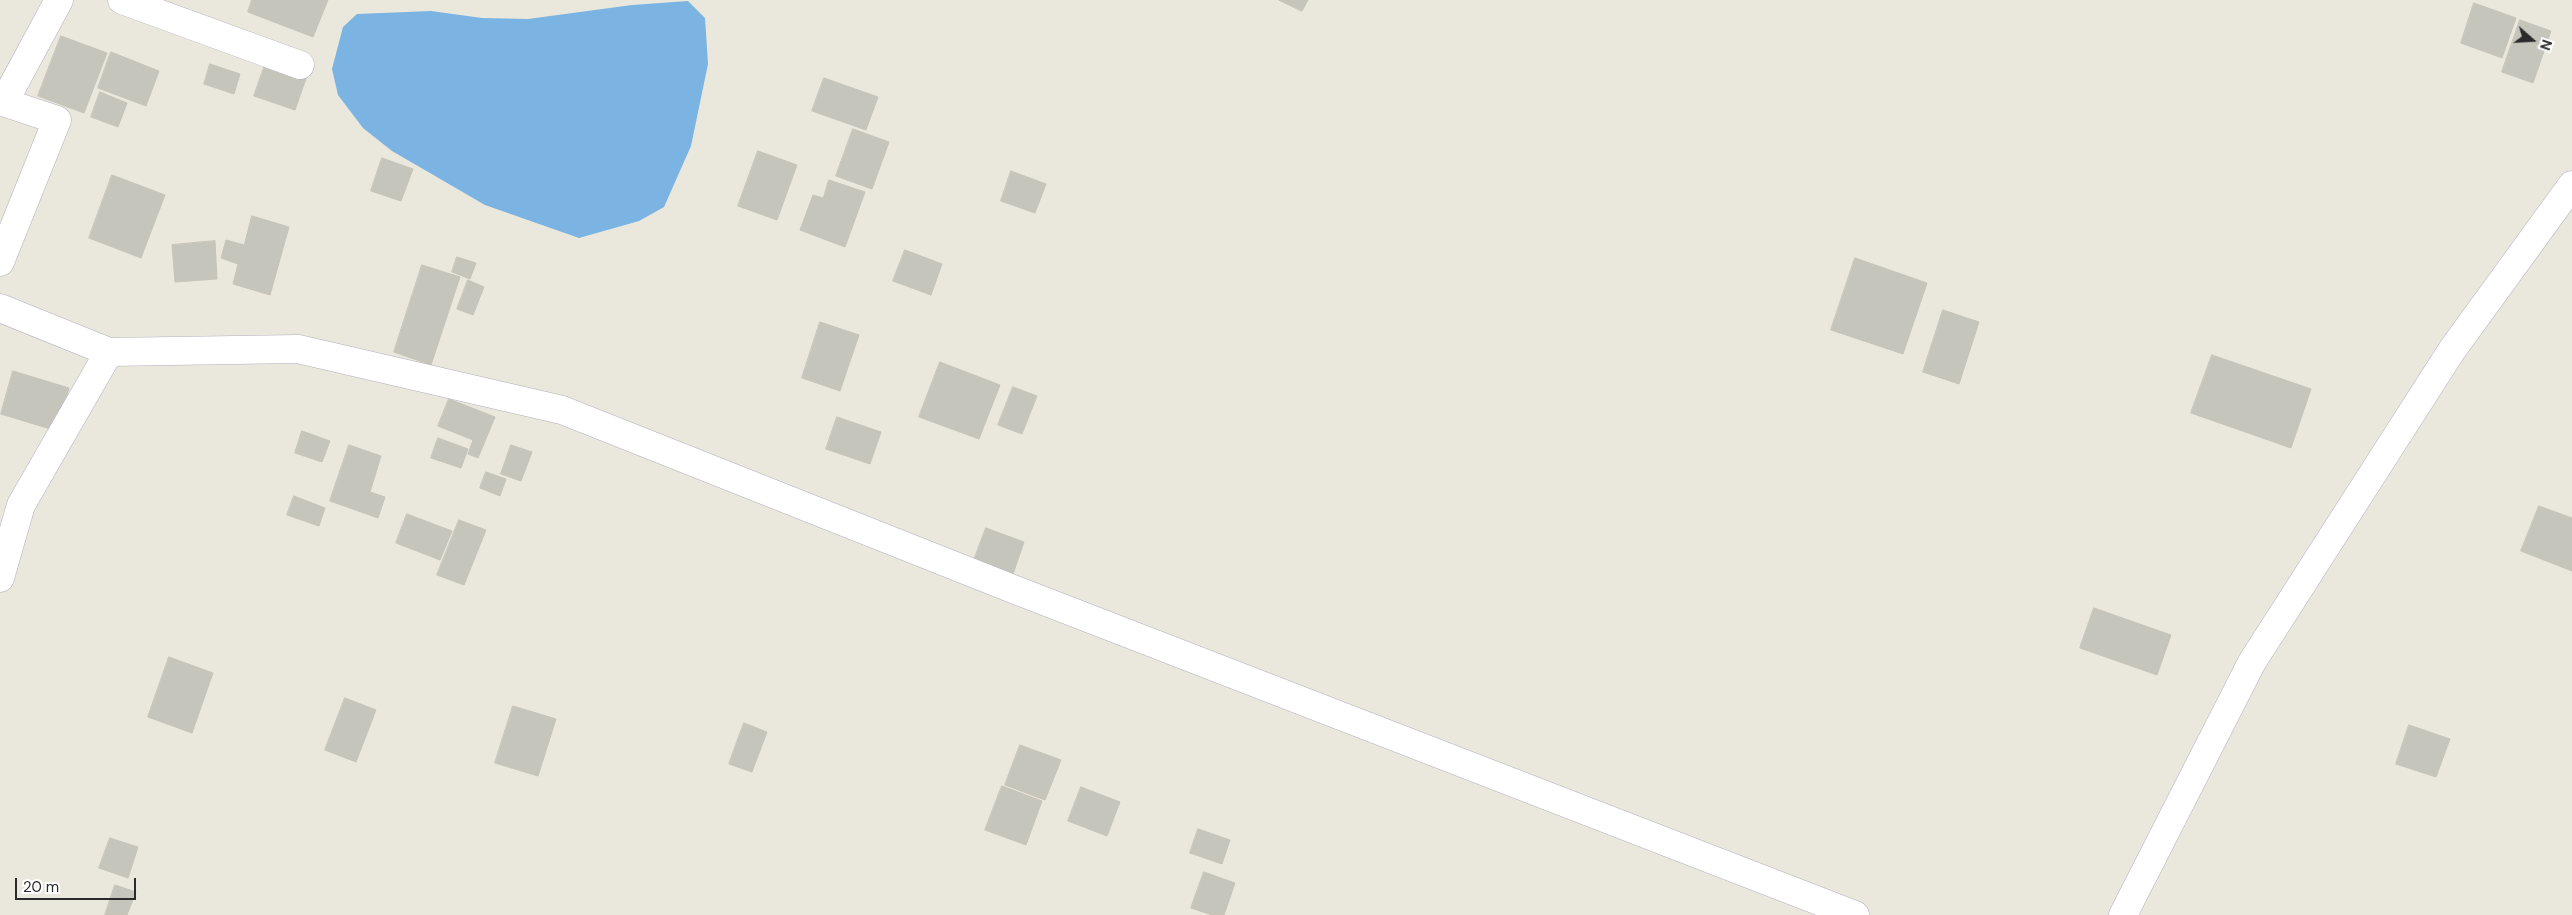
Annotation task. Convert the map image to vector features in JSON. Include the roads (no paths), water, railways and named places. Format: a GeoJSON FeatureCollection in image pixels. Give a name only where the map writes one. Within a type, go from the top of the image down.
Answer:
{"type":"FeatureCollection","features":[{"type":"Feature","properties":{"kind":"street"},"geometry":{"type":"LineString","coordinates":[[0,262],[57,120],[2,101],[59,0]]}},
{"type":"Feature","properties":{"kind":"street"},"geometry":{"type":"LineString","coordinates":[[122,0],[300,65]]}},
{"type":"Feature","properties":{"kind":"street"},"geometry":{"type":"LineString","coordinates":[[2123,915],[2252,662],[2452,350],[2572,185]]}},
{"type":"Feature","properties":{"kind":"street"},"geometry":{"type":"LineString","coordinates":[[0,308],[109,352],[298,349],[562,410],[1032,596],[1855,915]]}},
{"type":"Feature","properties":{"kind":"street"},"geometry":{"type":"LineString","coordinates":[[0,578],[21,505],[109,352]]}},
{"type":"Feature","properties":{"kind":"water"},"geometry":{"type":"Polygon","coordinates":[[[688,1],[705,18],[708,64],[691,146],[664,207],[639,221],[579,238],[485,205],[392,151],[363,128],[338,95],[332,69],[343,27],[357,14],[431,11],[482,18],[528,19],[632,5],[688,1]]]}}]}
